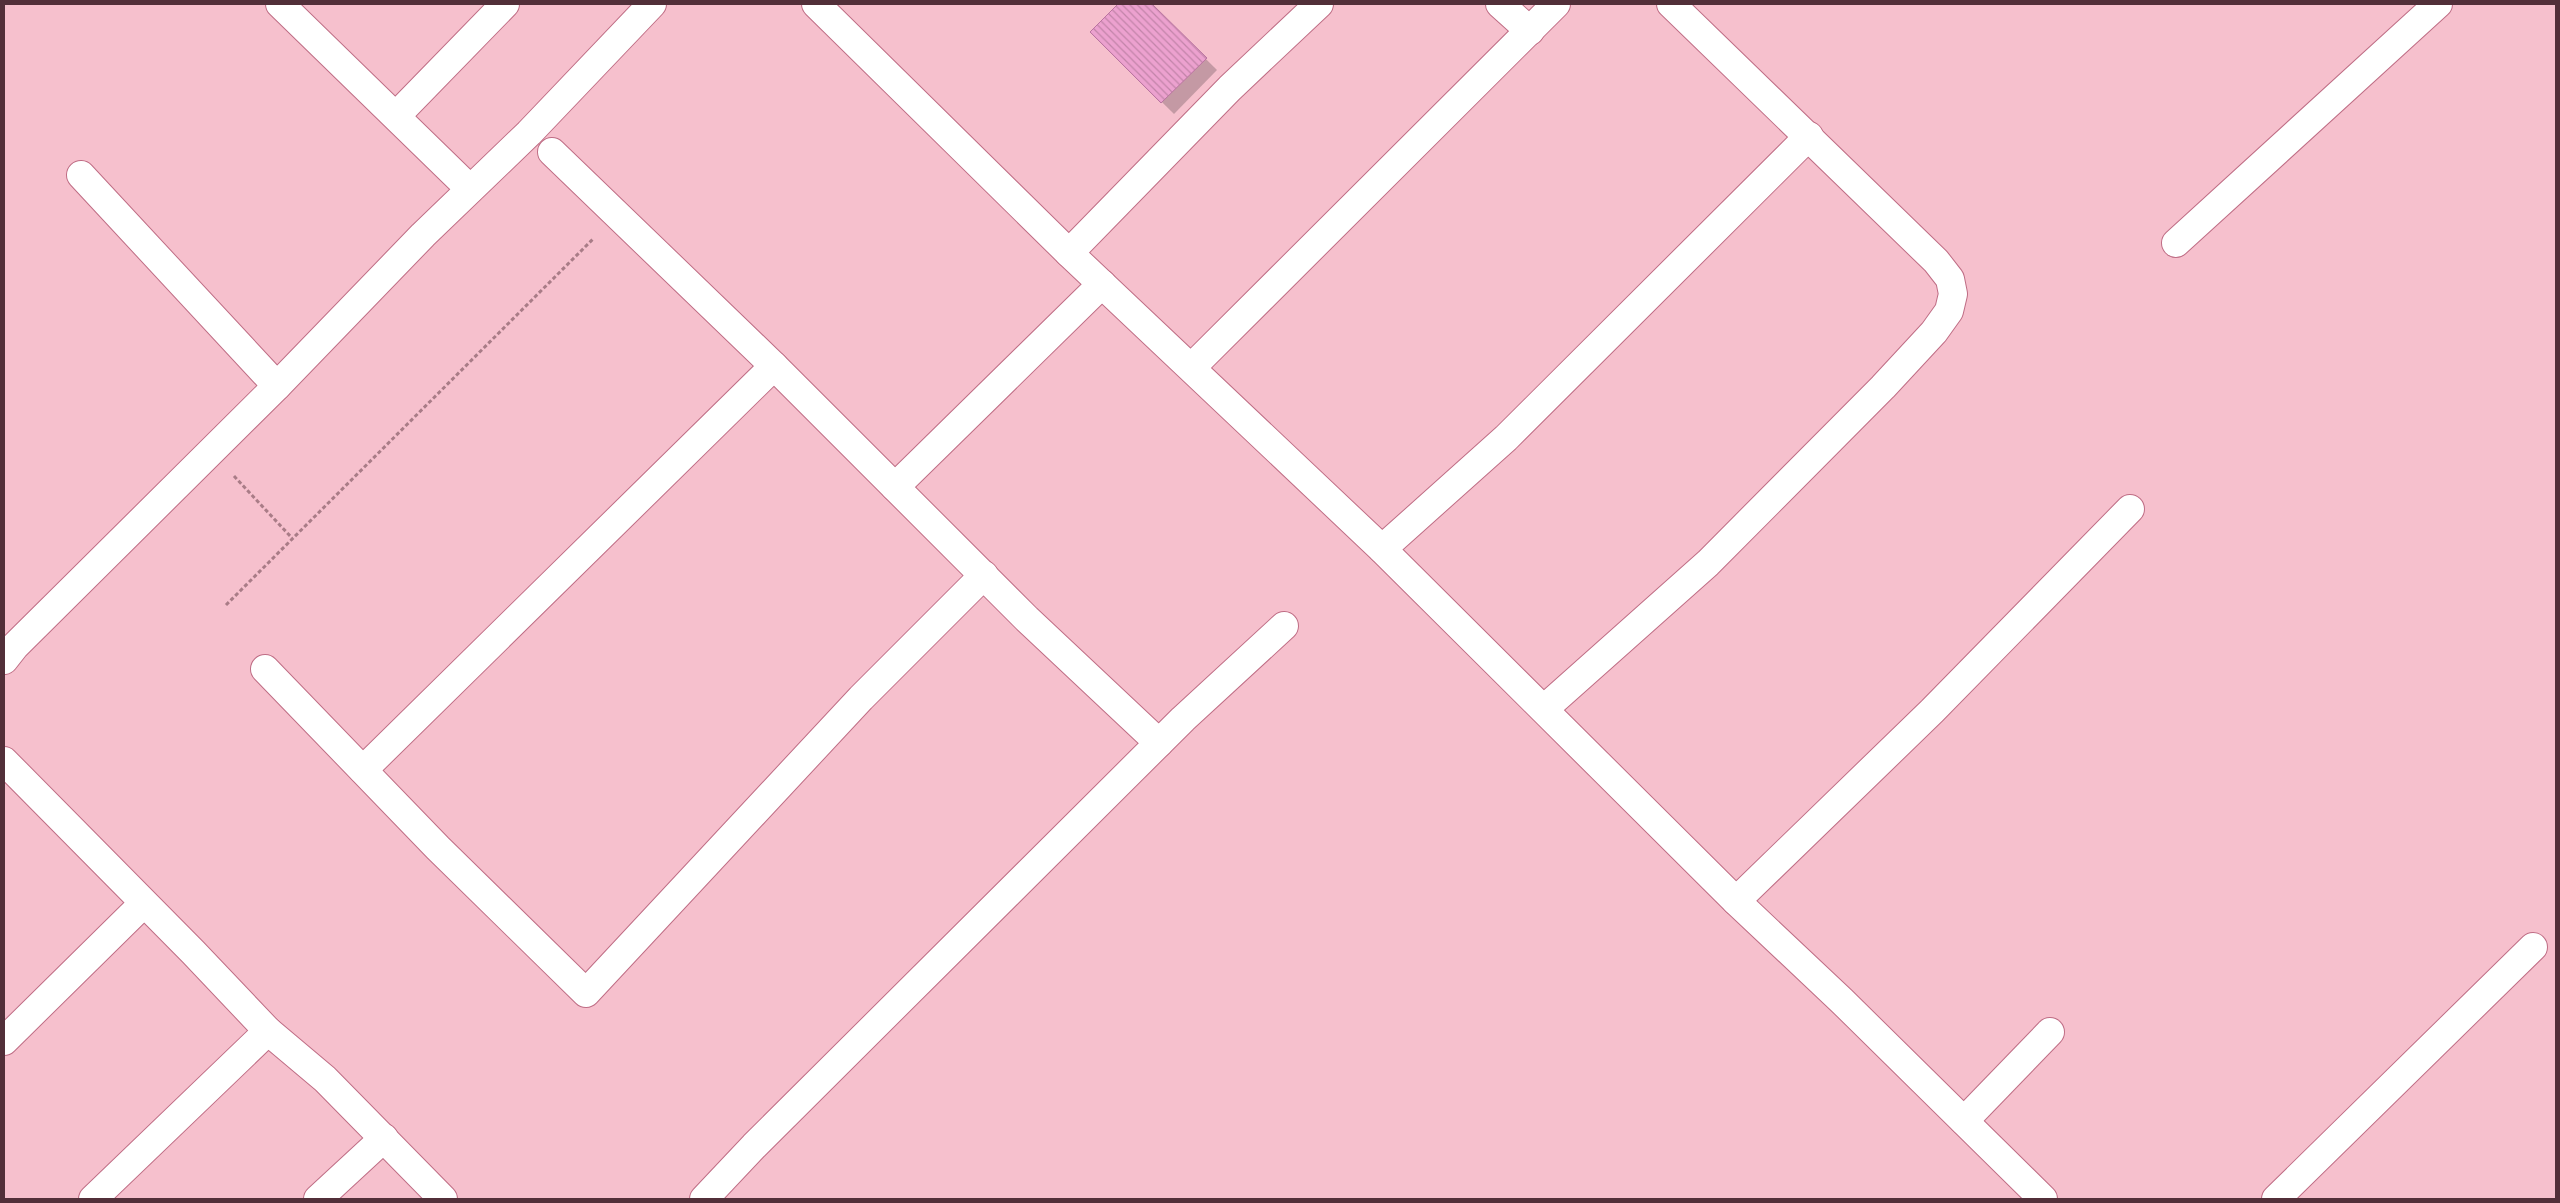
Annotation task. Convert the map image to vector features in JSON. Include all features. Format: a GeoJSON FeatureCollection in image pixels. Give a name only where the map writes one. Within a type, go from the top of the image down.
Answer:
{"type":"FeatureCollection","features":[{"type":"Feature","properties":{"kind":"street"},"geometry":{"type":"LineString","coordinates":[[280,4],[470,189]]}},
{"type":"Feature","properties":{"kind":"street"},"geometry":{"type":"LineString","coordinates":[[396,116],[504,4]]}},
{"type":"Feature","properties":{"kind":"street"},"geometry":{"type":"LineString","coordinates":[[8,649],[277,386],[423,234],[529,133],[650,4]]}},
{"type":"Feature","properties":{"kind":"street"},"geometry":{"type":"LineString","coordinates":[[816,4],[1069,253],[1192,367],[1382,549],[1736,901],[1842,1001],[2043,1199]]}},
{"type":"Feature","properties":{"kind":"street"},"geometry":{"type":"LineString","coordinates":[[1069,253],[1230,88],[1319,4]]}},
{"type":"Feature","properties":{"kind":"street"},"geometry":{"type":"LineString","coordinates":[[1500,4],[1530,31]]}},
{"type":"Feature","properties":{"kind":"street"},"geometry":{"type":"LineString","coordinates":[[1192,367],[1556,4]]}},
{"type":"Feature","properties":{"kind":"street"},"geometry":{"type":"LineString","coordinates":[[1544,709],[1708,563],[1883,387],[1934,332],[1949,311],[1954,294],[1950,280],[1936,261],[1809,136],[1670,4]]}},
{"type":"Feature","properties":{"kind":"street"},"geometry":{"type":"LineString","coordinates":[[2176,243],[2438,4]]}},
{"type":"Feature","properties":{"kind":"street"},"geometry":{"type":"LineString","coordinates":[[1382,549],[1506,438],[1809,136]]}},
{"type":"Feature","properties":{"kind":"street"},"geometry":{"type":"LineString","coordinates":[[552,152],[616,216],[774,366],[984,575],[1159,743]]}},
{"type":"Feature","properties":{"kind":"street"},"geometry":{"type":"LineString","coordinates":[[81,175],[277,386]]}},
{"type":"Feature","properties":{"kind":"street"},"geometry":{"type":"LineString","coordinates":[[895,486],[1102,284]]}},
{"type":"Feature","properties":{"kind":"street"},"geometry":{"type":"LineString","coordinates":[[363,770],[529,609],[774,366]]}},
{"type":"Feature","properties":{"kind":"street"},"geometry":{"type":"LineString","coordinates":[[1736,901],[1932,711],[2130,509]]}},
{"type":"Feature","properties":{"kind":"street"},"geometry":{"type":"LineString","coordinates":[[265,669],[586,993],[861,698],[984,575]]}},
{"type":"Feature","properties":{"kind":"street"},"geometry":{"type":"LineString","coordinates":[[704,1199],[754,1146],[1159,743],[1284,626]]}},
{"type":"Feature","properties":{"kind":"street"},"geometry":{"type":"LineString","coordinates":[[4,761],[193,952],[268,1031],[325,1079],[444,1199]]}},
{"type":"Feature","properties":{"kind":"street"},"geometry":{"type":"LineString","coordinates":[[4,1041],[144,904]]}},
{"type":"Feature","properties":{"kind":"street"},"geometry":{"type":"LineString","coordinates":[[2276,1199],[2533,947]]}},
{"type":"Feature","properties":{"kind":"street"},"geometry":{"type":"LineString","coordinates":[[93,1199],[268,1031]]}},
{"type":"Feature","properties":{"kind":"street"},"geometry":{"type":"LineString","coordinates":[[1964,1121],[2050,1032]]}},
{"type":"Feature","properties":{"kind":"street"},"geometry":{"type":"LineString","coordinates":[[318,1199],[384,1138]]}},
{"type":"Feature","properties":{"kind":"path"},"geometry":{"type":"LineString","coordinates":[[226,605],[616,216]]}},
{"type":"Feature","properties":{"kind":"path"},"geometry":{"type":"LineString","coordinates":[[228,470],[292,538]]}},
{"type":"Feature","properties":{"kind":"building"},"geometry":{"type":"Polygon","coordinates":[[[1118,4],[1152,4],[1207,58],[1161,103],[1090,32],[1118,4]]]}}]}
